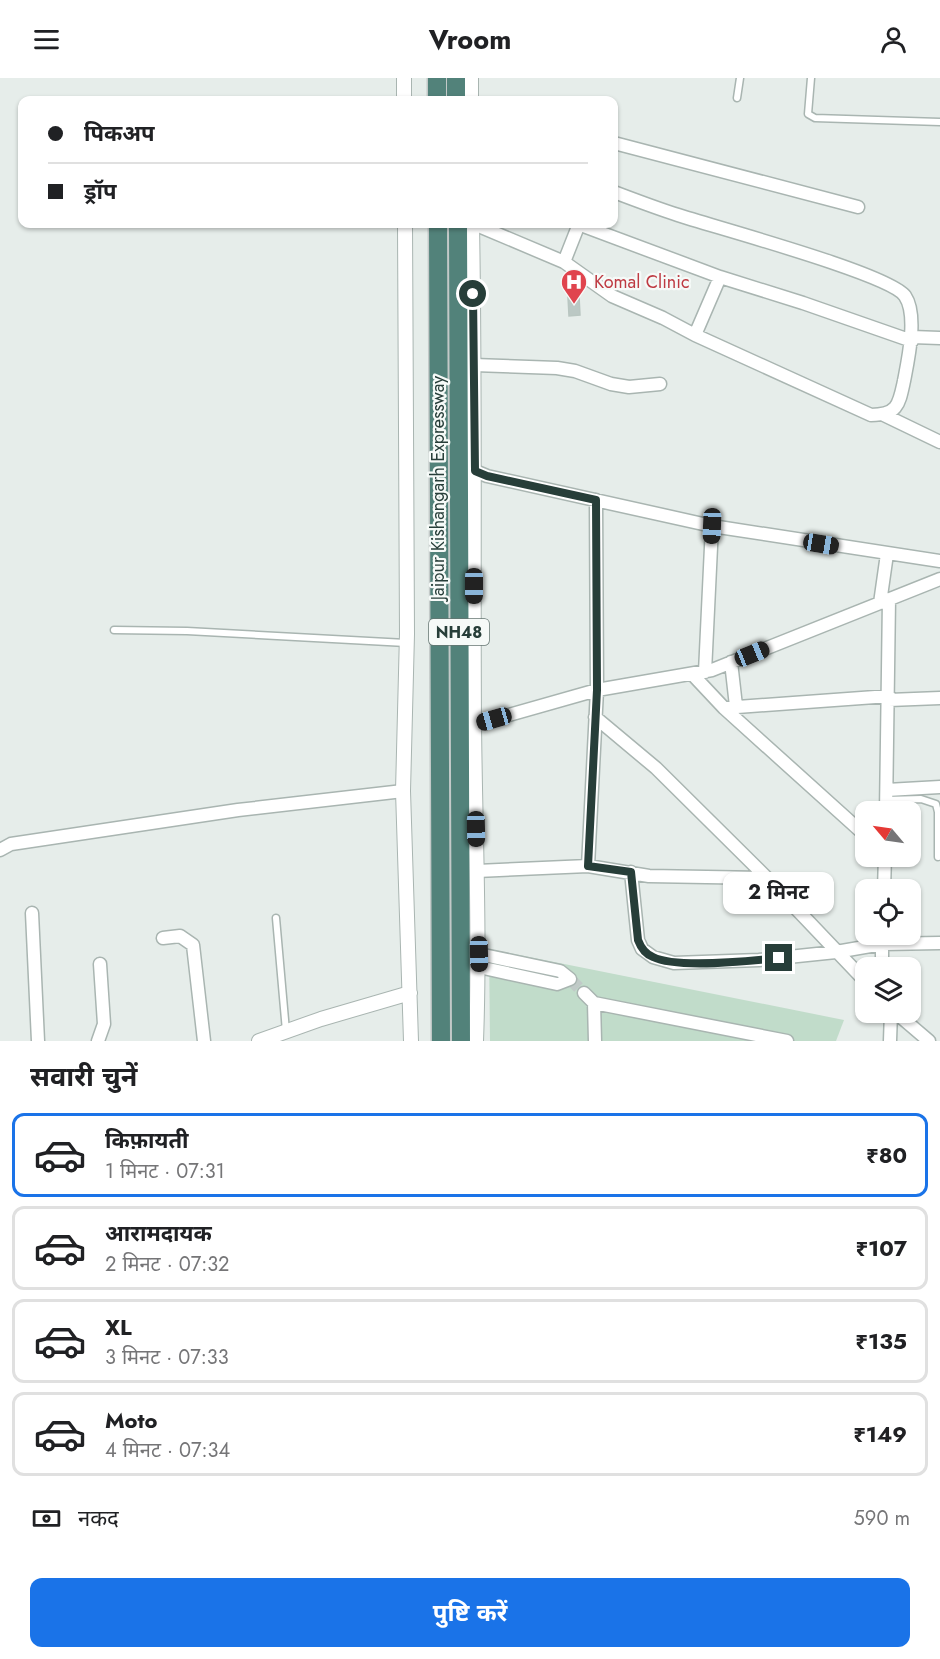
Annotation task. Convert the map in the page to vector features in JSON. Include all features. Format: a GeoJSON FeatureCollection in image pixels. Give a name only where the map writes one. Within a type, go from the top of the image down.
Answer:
{"type":"FeatureCollection","features":[{"type":"Feature","properties":{"kind":"highway"},"geometry":{"type":"LineString","coordinates":[[437,78],[437,96]]}},
{"type":"Feature","properties":{"kind":"highway"},"geometry":{"type":"LineString","coordinates":[[456,78],[456,96]]}},
{"type":"Feature","properties":{"kind":"highway","name":"Jaipur Kishangarh Expressway"},"geometry":{"type":"LineString","coordinates":[[438,228],[441,1041]]}},
{"type":"Feature","properties":{"kind":"highway","name":"Jaipur Kishangarh Expressway"},"geometry":{"type":"LineString","coordinates":[[458,228],[462,1041]]}},
{"type":"Feature","properties":{"kind":"street"},"geometry":{"type":"LineString","coordinates":[[404,78],[404,96]]}},
{"type":"Feature","properties":{"kind":"street"},"geometry":{"type":"LineString","coordinates":[[471,78],[471,96]]}},
{"type":"Feature","properties":{"kind":"street"},"geometry":{"type":"LineString","coordinates":[[618,144],[858,207]]}},
{"type":"Feature","properties":{"kind":"street"},"geometry":{"type":"LineString","coordinates":[[483,228],[564,262],[612,296],[872,415],[892,412],[900,402],[912,339],[906,297],[894,286],[779,245],[676,215],[618,193]]}},
{"type":"Feature","properties":{"kind":"street"},"geometry":{"type":"LineString","coordinates":[[405,228],[407,644],[403,792],[411,1041]]}},
{"type":"Feature","properties":{"kind":"street"},"geometry":{"type":"LineString","coordinates":[[473,228],[474,725],[479,961],[476,1041]]}},
{"type":"Feature","properties":{"kind":"street"},"geometry":{"type":"LineString","coordinates":[[564,262],[577,228]]}},
{"type":"Feature","properties":{"kind":"street"},"geometry":{"type":"LineString","coordinates":[[590,228],[720,277],[912,339],[940,338]]}},
{"type":"Feature","properties":{"kind":"street"},"geometry":{"type":"LineString","coordinates":[[695,335],[720,277]]}},
{"type":"Feature","properties":{"kind":"street"},"geometry":{"type":"LineString","coordinates":[[474,365],[557,368],[629,387],[660,384]]}},
{"type":"Feature","properties":{"kind":"street"},"geometry":{"type":"LineString","coordinates":[[884,415],[940,442]]}},
{"type":"Feature","properties":{"kind":"street"},"geometry":{"type":"LineString","coordinates":[[475,471],[487,476],[712,526],[940,561]]}},
{"type":"Feature","properties":{"kind":"street"},"geometry":{"type":"LineString","coordinates":[[588,866],[597,690],[596,500]]}},
{"type":"Feature","properties":{"kind":"street"},"geometry":{"type":"LineString","coordinates":[[712,526],[699,674],[730,707],[855,826]]}},
{"type":"Feature","properties":{"kind":"street"},"geometry":{"type":"LineString","coordinates":[[887,554],[885,601],[889,698],[887,801],[940,787]]}},
{"type":"Feature","properties":{"kind":"street"},"geometry":{"type":"LineString","coordinates":[[474,725],[597,690],[699,674],[940,579]]}},
{"type":"Feature","properties":{"kind":"street"},"geometry":{"type":"LineString","coordinates":[[730,707],[731,662]]}},
{"type":"Feature","properties":{"kind":"street"},"geometry":{"type":"LineString","coordinates":[[730,707],[889,698],[940,698]]}},
{"type":"Feature","properties":{"kind":"street"},"geometry":{"type":"LineString","coordinates":[[595,717],[656,768],[767,878],[855,971]]}},
{"type":"Feature","properties":{"kind":"street"},"geometry":{"type":"LineString","coordinates":[[0,850],[11,843],[238,810],[403,792]]}},
{"type":"Feature","properties":{"kind":"street"},"geometry":{"type":"LineString","coordinates":[[477,871],[588,866],[649,876],[767,878]]}},
{"type":"Feature","properties":{"kind":"street"},"geometry":{"type":"LineString","coordinates":[[631,872],[638,940],[642,949],[652,957],[674,963],[759,960],[836,952],[861,945]]}},
{"type":"Feature","properties":{"kind":"street"},"geometry":{"type":"LineString","coordinates":[[32,913],[38,1041]]}},
{"type":"Feature","properties":{"kind":"street"},"geometry":{"type":"LineString","coordinates":[[162,938],[180,936],[193,945],[204,1041]]}},
{"type":"Feature","properties":{"kind":"street"},"geometry":{"type":"LineString","coordinates":[[921,942],[940,943]]}},
{"type":"Feature","properties":{"kind":"street"},"geometry":{"type":"LineString","coordinates":[[479,961],[560,971],[570,979],[557,984],[479,961]]}},
{"type":"Feature","properties":{"kind":"street"},"geometry":{"type":"LineString","coordinates":[[100,964],[106,1041]]}},
{"type":"Feature","properties":{"kind":"street"},"geometry":{"type":"LineString","coordinates":[[259,1041],[282,1036],[321,1018],[410,993]]}},
{"type":"Feature","properties":{"kind":"street"},"geometry":{"type":"LineString","coordinates":[[584,993],[594,1003],[787,1041]]}},
{"type":"Feature","properties":{"kind":"street"},"geometry":{"type":"LineString","coordinates":[[594,1003],[595,1041]]}},
{"type":"Feature","properties":{"kind":"street"},"geometry":{"type":"LineString","coordinates":[[890,1041],[892,1023]]}},
{"type":"Feature","properties":{"kind":"street"},"geometry":{"type":"LineString","coordinates":[[907,1023],[929,1041]]}},
{"type":"Feature","properties":{"kind":"street"},"geometry":{"type":"LineString","coordinates":[[98,1041],[104,1024]]}},
{"type":"Feature","properties":{"kind":"lane"},"geometry":{"type":"LineString","coordinates":[[736,99],[740,78]]}},
{"type":"Feature","properties":{"kind":"lane"},"geometry":{"type":"LineString","coordinates":[[811,78],[808,114],[815,118],[940,122]]}},
{"type":"Feature","properties":{"kind":"lane"},"geometry":{"type":"LineString","coordinates":[[114,630],[407,644]]}},
{"type":"Feature","properties":{"kind":"lane"},"geometry":{"type":"LineString","coordinates":[[887,801],[921,799],[936,804],[938,857]]}},
{"type":"Feature","properties":{"kind":"lane"},"geometry":{"type":"LineString","coordinates":[[276,918],[282,1036]]}},
{"type":"Feature","properties":{"kind":"green space"},"geometry":{"type":"Polygon","coordinates":[[[489,949],[844,1020],[836,1041],[490,1041],[489,949]]]}},
{"type":"Feature","properties":{"kind":"building"},"geometry":{"type":"Polygon","coordinates":[[[579,296],[580,315],[569,316],[568,297],[579,296]]]}},
{"type":"Feature","properties":{"kind":"tunnel"},"geometry":{"type":"LineString","coordinates":[[570,979],[584,993]]}},
{"type":"Feature","properties":{"kind":"place","name":"Komal Clinic"},"geometry":{"type":"Point","coordinates":[574,305]}},
{"type":"Feature","properties":{"kind":"route"},"geometry":{"type":"LineString","coordinates":[[473,294],[475,471],[487,476],[596,500],[597,690],[588,866],[631,872],[638,940],[642,949],[652,957],[674,963],[779,958]]}}]}
